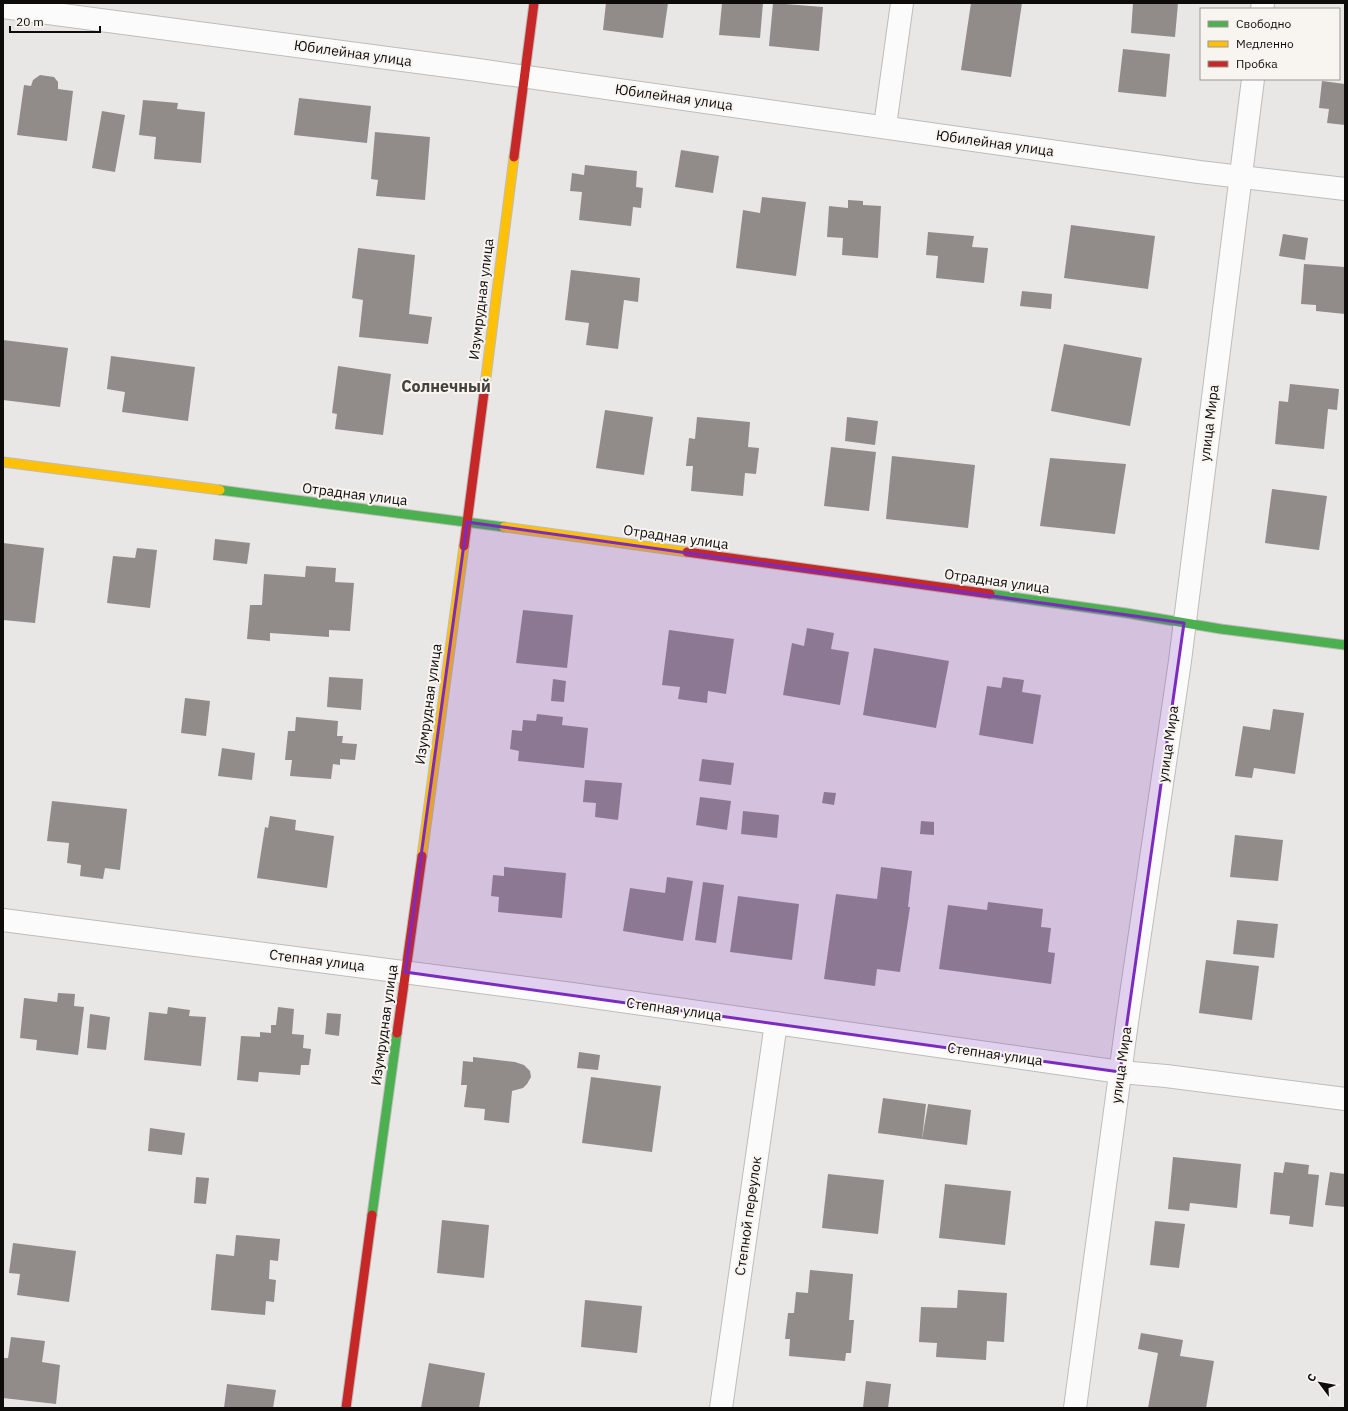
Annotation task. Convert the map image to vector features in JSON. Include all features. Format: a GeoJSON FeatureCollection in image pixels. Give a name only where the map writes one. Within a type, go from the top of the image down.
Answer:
{"type":"FeatureCollection","features":[{"type":"Feature","properties":{"kind":"street","name":"Изумрудная улица"},"geometry":{"type":"LineString","coordinates":[[346,1408],[466,522],[534,3]]}},
{"type":"Feature","properties":{"kind":"street"},"geometry":{"type":"LineString","coordinates":[[885,126],[902,3]]}},
{"type":"Feature","properties":{"kind":"street","name":"Юбилейная улица"},"geometry":{"type":"LineString","coordinates":[[3,7],[117,12],[524,77],[885,126],[952,137],[1240,177],[1345,189]]}},
{"type":"Feature","properties":{"kind":"street","name":"улица Мира"},"geometry":{"type":"LineString","coordinates":[[1075,1408],[1120,1072],[1184,623],[1253,80]]}},
{"type":"Feature","properties":{"kind":"street","name":"Отрадная улица"},"geometry":{"type":"LineString","coordinates":[[3,462],[466,522],[1118,612],[1221,629],[1345,645]]}},
{"type":"Feature","properties":{"kind":"street","name":"Степная улица"},"geometry":{"type":"LineString","coordinates":[[3,920],[587,996],[1120,1072],[1166,1076],[1345,1099]]}},
{"type":"Feature","properties":{"kind":"street","name":"Степной переулок"},"geometry":{"type":"LineString","coordinates":[[721,1408],[776,1023]]}},
{"type":"Feature","properties":{"kind":"highlighted area"},"geometry":{"type":"Polygon","coordinates":[[[467,522],[1184,623],[1120,1072],[405,972],[467,522]]]}},
{"type":"Feature","properties":{"kind":"building"},"geometry":{"type":"Polygon","coordinates":[[[606,3],[668,3],[663,38],[603,30],[606,3]]]}},
{"type":"Feature","properties":{"kind":"building"},"geometry":{"type":"Polygon","coordinates":[[[722,3],[763,3],[760,38],[719,35],[722,3]]]}},
{"type":"Feature","properties":{"kind":"building"},"geometry":{"type":"Polygon","coordinates":[[[773,3],[823,7],[819,51],[769,46],[773,3]]]}},
{"type":"Feature","properties":{"kind":"building"},"geometry":{"type":"Polygon","coordinates":[[[971,3],[1022,3],[1011,77],[961,70],[971,3]]]}},
{"type":"Feature","properties":{"kind":"building"},"geometry":{"type":"Polygon","coordinates":[[[1133,3],[1178,3],[1175,37],[1131,33],[1133,3]]]}},
{"type":"Feature","properties":{"kind":"building"},"geometry":{"type":"Polygon","coordinates":[[[1123,49],[1170,54],[1166,97],[1118,92],[1123,49]]]}},
{"type":"Feature","properties":{"kind":"building"},"geometry":{"type":"Polygon","coordinates":[[[40,75],[54,77],[58,82],[58,89],[73,91],[67,141],[17,135],[24,85],[31,86],[33,80],[40,75]]]}},
{"type":"Feature","properties":{"kind":"building"},"geometry":{"type":"Polygon","coordinates":[[[1322,81],[1345,84],[1345,125],[1327,123],[1329,109],[1319,108],[1322,81]]]}},
{"type":"Feature","properties":{"kind":"building"},"geometry":{"type":"Polygon","coordinates":[[[299,98],[371,106],[367,143],[294,135],[299,98]]]}},
{"type":"Feature","properties":{"kind":"building"},"geometry":{"type":"Polygon","coordinates":[[[143,100],[178,103],[177,109],[205,112],[201,163],[154,159],[156,137],[139,135],[143,100]]]}},
{"type":"Feature","properties":{"kind":"building"},"geometry":{"type":"Polygon","coordinates":[[[102,111],[125,115],[115,172],[92,168],[102,111]]]}},
{"type":"Feature","properties":{"kind":"building"},"geometry":{"type":"Polygon","coordinates":[[[375,132],[430,137],[425,200],[376,196],[378,180],[371,179],[375,132]]]}},
{"type":"Feature","properties":{"kind":"building"},"geometry":{"type":"Polygon","coordinates":[[[681,150],[719,156],[713,193],[675,187],[681,150]]]}},
{"type":"Feature","properties":{"kind":"building"},"geometry":{"type":"Polygon","coordinates":[[[585,165],[637,171],[636,187],[643,188],[641,208],[633,207],[631,226],[579,220],[582,192],[570,191],[572,173],[584,175],[585,165]]]}},
{"type":"Feature","properties":{"kind":"building"},"geometry":{"type":"Polygon","coordinates":[[[762,197],[806,202],[796,276],[736,268],[743,210],[760,213],[762,197]]]}},
{"type":"Feature","properties":{"kind":"building"},"geometry":{"type":"Polygon","coordinates":[[[848,200],[863,201],[863,205],[881,206],[878,258],[842,255],[843,238],[827,237],[829,206],[848,208],[848,200]]]}},
{"type":"Feature","properties":{"kind":"building"},"geometry":{"type":"Polygon","coordinates":[[[1071,225],[1155,236],[1148,289],[1064,278],[1071,225]]]}},
{"type":"Feature","properties":{"kind":"building"},"geometry":{"type":"Polygon","coordinates":[[[928,232],[974,236],[972,247],[988,248],[984,283],[936,278],[938,256],[926,255],[928,232]]]}},
{"type":"Feature","properties":{"kind":"building"},"geometry":{"type":"Polygon","coordinates":[[[1283,234],[1308,238],[1305,260],[1279,256],[1283,234]]]}},
{"type":"Feature","properties":{"kind":"building"},"geometry":{"type":"Polygon","coordinates":[[[358,248],[415,255],[409,314],[432,317],[428,344],[359,337],[363,300],[352,298],[358,248]]]}},
{"type":"Feature","properties":{"kind":"building"},"geometry":{"type":"Polygon","coordinates":[[[1304,264],[1345,267],[1345,314],[1316,311],[1316,305],[1301,304],[1304,264]]]}},
{"type":"Feature","properties":{"kind":"building"},"geometry":{"type":"Polygon","coordinates":[[[571,270],[640,278],[638,302],[624,300],[618,349],[586,345],[589,323],[565,320],[571,270]]]}},
{"type":"Feature","properties":{"kind":"building"},"geometry":{"type":"Polygon","coordinates":[[[1022,291],[1052,294],[1051,309],[1020,306],[1022,291]]]}},
{"type":"Feature","properties":{"kind":"building"},"geometry":{"type":"Polygon","coordinates":[[[3,340],[68,348],[60,407],[3,400],[3,340]]]}},
{"type":"Feature","properties":{"kind":"building"},"geometry":{"type":"Polygon","coordinates":[[[1064,344],[1142,358],[1130,426],[1051,411],[1064,344]]]}},
{"type":"Feature","properties":{"kind":"building"},"geometry":{"type":"Polygon","coordinates":[[[111,356],[195,367],[188,421],[122,412],[125,392],[107,389],[111,356]]]}},
{"type":"Feature","properties":{"kind":"building"},"geometry":{"type":"Polygon","coordinates":[[[338,366],[391,374],[383,435],[335,429],[337,414],[332,413],[338,366]]]}},
{"type":"Feature","properties":{"kind":"building"},"geometry":{"type":"Polygon","coordinates":[[[1290,384],[1339,389],[1337,410],[1328,409],[1324,449],[1275,444],[1279,401],[1288,402],[1290,384]]]}},
{"type":"Feature","properties":{"kind":"building"},"geometry":{"type":"Polygon","coordinates":[[[605,410],[653,417],[644,475],[596,468],[605,410]]]}},
{"type":"Feature","properties":{"kind":"building"},"geometry":{"type":"Polygon","coordinates":[[[697,417],[750,422],[748,447],[759,448],[756,474],[745,473],[743,496],[691,491],[693,466],[686,466],[689,438],[695,439],[697,417]]]}},
{"type":"Feature","properties":{"kind":"building"},"geometry":{"type":"Polygon","coordinates":[[[847,417],[878,421],[875,445],[845,441],[847,417]]]}},
{"type":"Feature","properties":{"kind":"building"},"geometry":{"type":"Polygon","coordinates":[[[831,447],[876,452],[869,511],[824,506],[831,447]]]}},
{"type":"Feature","properties":{"kind":"building"},"geometry":{"type":"Polygon","coordinates":[[[892,456],[975,465],[968,528],[886,519],[892,456]]]}},
{"type":"Feature","properties":{"kind":"building"},"geometry":{"type":"Polygon","coordinates":[[[1050,458],[1126,464],[1115,534],[1040,526],[1050,458]]]}},
{"type":"Feature","properties":{"kind":"building"},"geometry":{"type":"Polygon","coordinates":[[[1272,489],[1327,496],[1319,550],[1265,543],[1272,489]]]}},
{"type":"Feature","properties":{"kind":"building"},"geometry":{"type":"Polygon","coordinates":[[[215,539],[250,543],[247,564],[213,560],[215,539]]]}},
{"type":"Feature","properties":{"kind":"building"},"geometry":{"type":"Polygon","coordinates":[[[3,543],[44,548],[35,623],[3,620],[3,543]]]}},
{"type":"Feature","properties":{"kind":"building"},"geometry":{"type":"Polygon","coordinates":[[[137,548],[157,550],[150,608],[107,603],[113,556],[135,558],[137,548]]]}},
{"type":"Feature","properties":{"kind":"building"},"geometry":{"type":"Polygon","coordinates":[[[306,566],[336,568],[335,582],[354,583],[350,631],[329,630],[329,637],[270,633],[270,641],[247,639],[250,605],[262,605],[264,574],[305,577],[306,566]]]}},
{"type":"Feature","properties":{"kind":"building"},"geometry":{"type":"Polygon","coordinates":[[[523,610],[573,615],[567,668],[516,663],[523,610]]]}},
{"type":"Feature","properties":{"kind":"building"},"geometry":{"type":"Polygon","coordinates":[[[807,628],[834,633],[831,649],[849,652],[840,705],[783,695],[792,643],[804,646],[807,628]]]}},
{"type":"Feature","properties":{"kind":"building"},"geometry":{"type":"Polygon","coordinates":[[[669,630],[734,639],[726,694],[708,691],[707,703],[678,699],[680,687],[662,685],[669,630]]]}},
{"type":"Feature","properties":{"kind":"building"},"geometry":{"type":"Polygon","coordinates":[[[874,648],[949,661],[936,728],[863,715],[874,648]]]}},
{"type":"Feature","properties":{"kind":"building"},"geometry":{"type":"Polygon","coordinates":[[[329,677],[363,679],[361,710],[327,707],[329,677]]]}},
{"type":"Feature","properties":{"kind":"building"},"geometry":{"type":"Polygon","coordinates":[[[1003,677],[1024,680],[1022,692],[1041,695],[1033,744],[979,735],[987,686],[1001,688],[1003,677]]]}},
{"type":"Feature","properties":{"kind":"building"},"geometry":{"type":"Polygon","coordinates":[[[553,679],[566,681],[564,702],[551,701],[553,679]]]}},
{"type":"Feature","properties":{"kind":"building"},"geometry":{"type":"Polygon","coordinates":[[[185,698],[210,701],[206,736],[181,733],[185,698]]]}},
{"type":"Feature","properties":{"kind":"building"},"geometry":{"type":"Polygon","coordinates":[[[1273,709],[1304,713],[1295,774],[1254,768],[1252,778],[1235,776],[1243,726],[1270,730],[1273,709]]]}},
{"type":"Feature","properties":{"kind":"building"},"geometry":{"type":"Polygon","coordinates":[[[537,714],[563,717],[562,725],[588,728],[584,768],[518,761],[519,751],[510,749],[512,730],[522,731],[523,720],[536,721],[537,714]]]}},
{"type":"Feature","properties":{"kind":"building"},"geometry":{"type":"Polygon","coordinates":[[[296,717],[338,721],[337,736],[343,736],[342,743],[357,744],[355,760],[340,759],[340,765],[333,764],[331,779],[290,776],[292,760],[285,760],[288,731],[295,731],[296,717]]]}},
{"type":"Feature","properties":{"kind":"building"},"geometry":{"type":"Polygon","coordinates":[[[222,748],[255,753],[252,780],[218,776],[222,748]]]}},
{"type":"Feature","properties":{"kind":"building"},"geometry":{"type":"Polygon","coordinates":[[[702,759],[734,763],[731,785],[699,781],[702,759]]]}},
{"type":"Feature","properties":{"kind":"building"},"geometry":{"type":"Polygon","coordinates":[[[585,780],[622,783],[618,820],[595,817],[596,803],[583,802],[585,780]]]}},
{"type":"Feature","properties":{"kind":"building"},"geometry":{"type":"Polygon","coordinates":[[[824,792],[836,793],[834,805],[822,803],[824,792]]]}},
{"type":"Feature","properties":{"kind":"building"},"geometry":{"type":"Polygon","coordinates":[[[700,797],[731,801],[727,830],[696,825],[700,797]]]}},
{"type":"Feature","properties":{"kind":"building"},"geometry":{"type":"Polygon","coordinates":[[[52,801],[127,809],[120,870],[105,868],[103,879],[80,876],[81,865],[67,863],[69,843],[47,841],[52,801]]]}},
{"type":"Feature","properties":{"kind":"building"},"geometry":{"type":"Polygon","coordinates":[[[743,811],[779,815],[777,838],[741,834],[743,811]]]}},
{"type":"Feature","properties":{"kind":"building"},"geometry":{"type":"Polygon","coordinates":[[[270,816],[296,820],[295,830],[334,836],[327,888],[257,878],[265,827],[268,828],[270,816]]]}},
{"type":"Feature","properties":{"kind":"building"},"geometry":{"type":"Polygon","coordinates":[[[921,821],[934,822],[934,835],[920,834],[921,821]]]}},
{"type":"Feature","properties":{"kind":"building"},"geometry":{"type":"Polygon","coordinates":[[[1235,835],[1283,840],[1278,881],[1230,877],[1235,835]]]}},
{"type":"Feature","properties":{"kind":"building"},"geometry":{"type":"Polygon","coordinates":[[[504,867],[566,873],[562,918],[498,912],[499,897],[491,896],[493,875],[504,876],[504,867]]]}},
{"type":"Feature","properties":{"kind":"building"},"geometry":{"type":"Polygon","coordinates":[[[881,867],[912,871],[908,907],[910,907],[900,972],[877,969],[875,986],[824,979],[836,894],[877,899],[881,867]]]}},
{"type":"Feature","properties":{"kind":"building"},"geometry":{"type":"Polygon","coordinates":[[[667,877],[693,881],[683,941],[623,931],[630,888],[665,893],[667,877]]]}},
{"type":"Feature","properties":{"kind":"building"},"geometry":{"type":"Polygon","coordinates":[[[703,882],[724,885],[716,943],[695,940],[703,882]]]}},
{"type":"Feature","properties":{"kind":"building"},"geometry":{"type":"Polygon","coordinates":[[[738,896],[799,904],[792,960],[730,952],[738,896]]]}},
{"type":"Feature","properties":{"kind":"building"},"geometry":{"type":"Polygon","coordinates":[[[988,902],[1043,909],[1041,927],[1051,928],[1048,952],[1055,953],[1051,984],[939,969],[948,905],[987,910],[988,902]]]}},
{"type":"Feature","properties":{"kind":"building"},"geometry":{"type":"Polygon","coordinates":[[[1237,920],[1278,924],[1274,958],[1233,954],[1237,920]]]}},
{"type":"Feature","properties":{"kind":"building"},"geometry":{"type":"Polygon","coordinates":[[[1206,960],[1259,966],[1252,1020],[1199,1013],[1206,960]]]}},
{"type":"Feature","properties":{"kind":"building"},"geometry":{"type":"Polygon","coordinates":[[[58,993],[75,994],[74,1006],[84,1007],[78,1055],[36,1050],[37,1040],[20,1038],[24,998],[57,1002],[58,993]]]}},
{"type":"Feature","properties":{"kind":"building"},"geometry":{"type":"Polygon","coordinates":[[[168,1007],[190,1010],[189,1016],[206,1017],[201,1066],[144,1060],[149,1012],[167,1014],[168,1007]]]}},
{"type":"Feature","properties":{"kind":"building"},"geometry":{"type":"Polygon","coordinates":[[[278,1007],[294,1009],[292,1034],[304,1035],[303,1048],[311,1049],[309,1065],[301,1065],[300,1075],[259,1072],[258,1082],[237,1080],[241,1036],[260,1037],[260,1032],[271,1033],[271,1025],[276,1025],[278,1007]]]}},
{"type":"Feature","properties":{"kind":"building"},"geometry":{"type":"Polygon","coordinates":[[[327,1013],[341,1014],[339,1036],[325,1034],[327,1013]]]}},
{"type":"Feature","properties":{"kind":"building"},"geometry":{"type":"Polygon","coordinates":[[[90,1014],[110,1017],[106,1050],[87,1048],[90,1014]]]}},
{"type":"Feature","properties":{"kind":"building"},"geometry":{"type":"Polygon","coordinates":[[[579,1052],[600,1055],[598,1070],[577,1068],[579,1052]]]}},
{"type":"Feature","properties":{"kind":"building"},"geometry":{"type":"Polygon","coordinates":[[[473,1057],[515,1062],[524,1065],[530,1071],[531,1077],[527,1084],[523,1088],[512,1091],[509,1123],[484,1120],[485,1109],[464,1107],[467,1085],[461,1085],[463,1061],[473,1062],[473,1057]]]}},
{"type":"Feature","properties":{"kind":"building"},"geometry":{"type":"Polygon","coordinates":[[[591,1077],[661,1086],[652,1152],[582,1143],[591,1077]]]}},
{"type":"Feature","properties":{"kind":"building"},"geometry":{"type":"Polygon","coordinates":[[[883,1098],[926,1104],[922,1139],[878,1133],[883,1098]]]}},
{"type":"Feature","properties":{"kind":"building"},"geometry":{"type":"Polygon","coordinates":[[[928,1104],[971,1110],[967,1145],[922,1139],[928,1104]]]}},
{"type":"Feature","properties":{"kind":"building"},"geometry":{"type":"Polygon","coordinates":[[[150,1128],[185,1133],[182,1155],[148,1151],[150,1128]]]}},
{"type":"Feature","properties":{"kind":"building"},"geometry":{"type":"Polygon","coordinates":[[[1173,1157],[1241,1164],[1237,1208],[1190,1203],[1189,1211],[1168,1209],[1173,1157]]]}},
{"type":"Feature","properties":{"kind":"building"},"geometry":{"type":"Polygon","coordinates":[[[1285,1162],[1309,1165],[1308,1174],[1319,1175],[1313,1227],[1289,1224],[1290,1216],[1270,1214],[1274,1172],[1283,1173],[1285,1162]]]}},
{"type":"Feature","properties":{"kind":"building"},"geometry":{"type":"Polygon","coordinates":[[[1330,1172],[1345,1174],[1345,1207],[1325,1205],[1330,1172]]]}},
{"type":"Feature","properties":{"kind":"building"},"geometry":{"type":"Polygon","coordinates":[[[828,1174],[884,1180],[878,1234],[822,1228],[828,1174]]]}},
{"type":"Feature","properties":{"kind":"building"},"geometry":{"type":"Polygon","coordinates":[[[196,1177],[209,1178],[206,1204],[194,1203],[196,1177]]]}},
{"type":"Feature","properties":{"kind":"building"},"geometry":{"type":"Polygon","coordinates":[[[945,1184],[1011,1191],[1005,1245],[939,1238],[945,1184]]]}},
{"type":"Feature","properties":{"kind":"building"},"geometry":{"type":"Polygon","coordinates":[[[442,1220],[489,1225],[484,1278],[437,1273],[442,1220]]]}},
{"type":"Feature","properties":{"kind":"building"},"geometry":{"type":"Polygon","coordinates":[[[1155,1221],[1185,1224],[1179,1268],[1150,1265],[1155,1221]]]}},
{"type":"Feature","properties":{"kind":"building"},"geometry":{"type":"Polygon","coordinates":[[[236,1235],[280,1239],[278,1261],[270,1260],[269,1279],[276,1280],[274,1302],[266,1301],[265,1315],[211,1310],[216,1254],[234,1256],[236,1235]]]}},
{"type":"Feature","properties":{"kind":"building"},"geometry":{"type":"Polygon","coordinates":[[[13,1243],[76,1251],[69,1302],[17,1295],[20,1274],[9,1273],[13,1243]]]}},
{"type":"Feature","properties":{"kind":"building"},"geometry":{"type":"Polygon","coordinates":[[[810,1270],[853,1274],[849,1320],[854,1320],[851,1353],[846,1353],[845,1361],[789,1356],[790,1339],[785,1339],[788,1313],[794,1313],[796,1292],[808,1293],[810,1270]]]}},
{"type":"Feature","properties":{"kind":"building"},"geometry":{"type":"Polygon","coordinates":[[[958,1290],[1007,1293],[1004,1342],[987,1341],[986,1360],[936,1357],[937,1343],[919,1342],[921,1307],[957,1308],[958,1290]]]}},
{"type":"Feature","properties":{"kind":"building"},"geometry":{"type":"Polygon","coordinates":[[[585,1300],[642,1306],[637,1353],[581,1347],[585,1300]]]}},
{"type":"Feature","properties":{"kind":"building"},"geometry":{"type":"Polygon","coordinates":[[[1141,1333],[1183,1340],[1180,1356],[1214,1361],[1206,1408],[1148,1408],[1158,1353],[1138,1349],[1141,1333]]]}},
{"type":"Feature","properties":{"kind":"building"},"geometry":{"type":"Polygon","coordinates":[[[11,1337],[45,1341],[42,1362],[60,1365],[56,1404],[3,1398],[3,1358],[8,1358],[11,1337]]]}},
{"type":"Feature","properties":{"kind":"building"},"geometry":{"type":"Polygon","coordinates":[[[429,1363],[485,1373],[479,1408],[421,1408],[429,1363]]]}},
{"type":"Feature","properties":{"kind":"building"},"geometry":{"type":"Polygon","coordinates":[[[866,1381],[891,1384],[888,1408],[863,1408],[866,1381]]]}},
{"type":"Feature","properties":{"kind":"building"},"geometry":{"type":"Polygon","coordinates":[[[227,1384],[276,1390],[273,1408],[224,1408],[227,1384]]]}},
{"type":"Feature","properties":{"kind":"traffic: fast"},"geometry":{"type":"LineString","coordinates":[[220,490],[504,527]]}},
{"type":"Feature","properties":{"kind":"traffic: fast"},"geometry":{"type":"LineString","coordinates":[[990,594],[1126,613],[1221,629],[1345,645]]}},
{"type":"Feature","properties":{"kind":"traffic: fast"},"geometry":{"type":"LineString","coordinates":[[372,1215],[397,1033]]}},
{"type":"Feature","properties":{"kind":"traffic: slow"},"geometry":{"type":"LineString","coordinates":[[485,385],[514,157]]}},
{"type":"Feature","properties":{"kind":"traffic: slow"},"geometry":{"type":"LineString","coordinates":[[3,462],[220,490]]}},
{"type":"Feature","properties":{"kind":"traffic: slow"},"geometry":{"type":"LineString","coordinates":[[504,527],[687,552]]}},
{"type":"Feature","properties":{"kind":"traffic: slow"},"geometry":{"type":"LineString","coordinates":[[422,856],[464,546]]}},
{"type":"Feature","properties":{"kind":"traffic: jam"},"geometry":{"type":"LineString","coordinates":[[514,157],[534,3]]}},
{"type":"Feature","properties":{"kind":"traffic: jam"},"geometry":{"type":"LineString","coordinates":[[464,546],[485,385]]}},
{"type":"Feature","properties":{"kind":"traffic: jam"},"geometry":{"type":"LineString","coordinates":[[687,552],[990,594]]}},
{"type":"Feature","properties":{"kind":"traffic: jam"},"geometry":{"type":"LineString","coordinates":[[397,1033],[422,856]]}},
{"type":"Feature","properties":{"kind":"traffic: jam"},"geometry":{"type":"LineString","coordinates":[[346,1408],[372,1215]]}},
{"type":"Feature","properties":{"kind":"district","name":"Солнечный"},"geometry":{"type":"Point","coordinates":[446,386]}}]}
